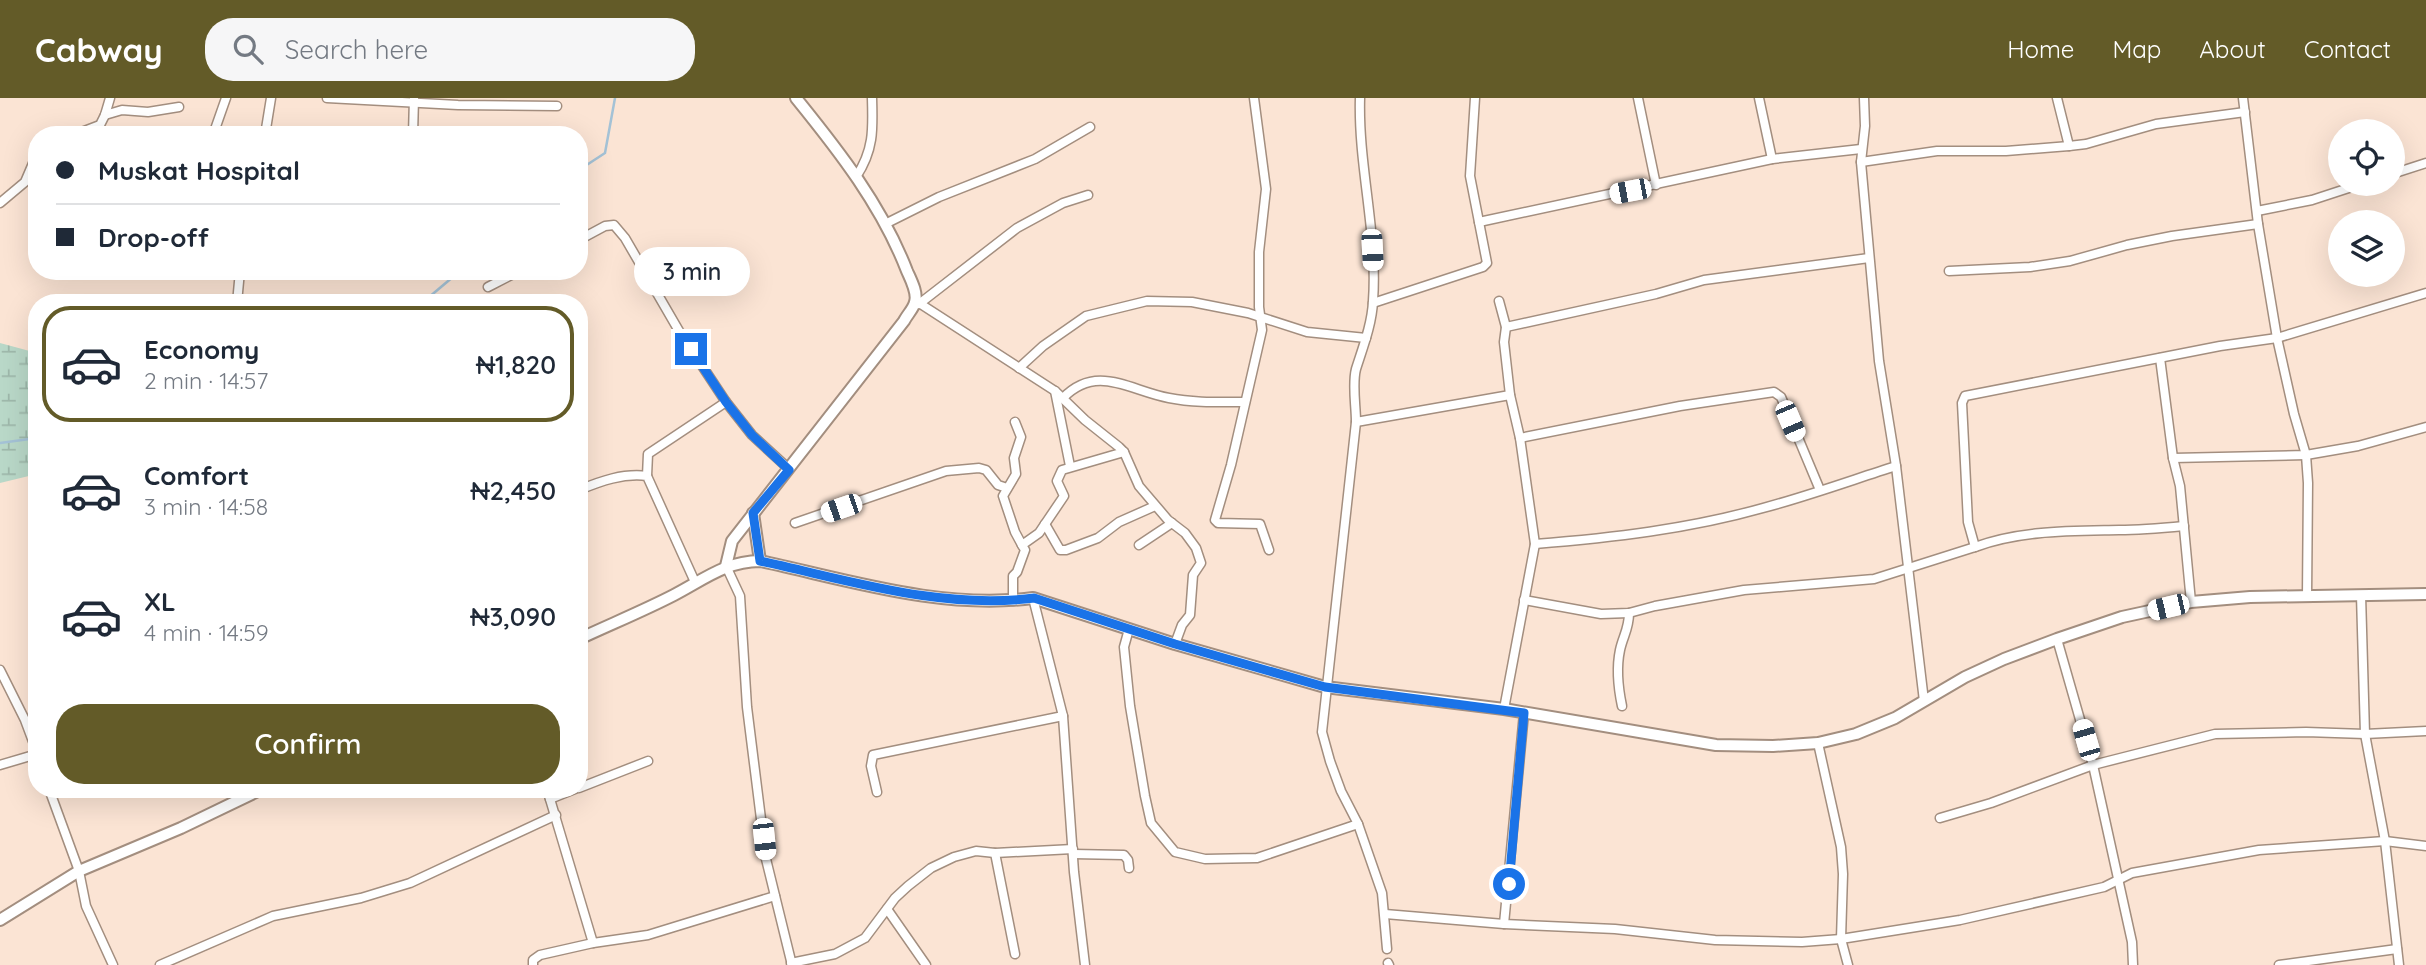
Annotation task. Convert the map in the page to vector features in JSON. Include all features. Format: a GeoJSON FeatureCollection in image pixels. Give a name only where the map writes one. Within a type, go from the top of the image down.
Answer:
{"type":"FeatureCollection","features":[{"type":"Feature","properties":{"kind":"main road"},"geometry":{"type":"LineString","coordinates":[[726,566],[732,541],[918,303],[904,263],[885,224],[833,144],[796,98]]}},
{"type":"Feature","properties":{"kind":"main road"},"geometry":{"type":"LineString","coordinates":[[753,513],[760,561]]}},
{"type":"Feature","properties":{"kind":"main road"},"geometry":{"type":"LineString","coordinates":[[588,635],[676,594],[726,566],[760,561],[928,597],[965,601],[1034,598],[1175,644],[1325,687],[1504,709],[1716,745],[1773,746],[1818,743],[1856,734],[1895,718],[1965,677],[1994,664],[2122,617],[2191,602],[2250,597],[2426,594]]}},
{"type":"Feature","properties":{"kind":"main road"},"geometry":{"type":"LineString","coordinates":[[0,920],[79,871],[181,828],[243,798]]}},
{"type":"Feature","properties":{"kind":"street"},"geometry":{"type":"LineString","coordinates":[[97,126],[105,115],[110,98]]}},
{"type":"Feature","properties":{"kind":"street"},"geometry":{"type":"LineString","coordinates":[[217,126],[226,98]]}},
{"type":"Feature","properties":{"kind":"street"},"geometry":{"type":"LineString","coordinates":[[266,126],[271,98]]}},
{"type":"Feature","properties":{"kind":"street"},"geometry":{"type":"LineString","coordinates":[[327,98],[414,100],[458,105],[557,106]]}},
{"type":"Feature","properties":{"kind":"street"},"geometry":{"type":"LineString","coordinates":[[856,177],[867,162],[871,147],[872,98]]}},
{"type":"Feature","properties":{"kind":"street"},"geometry":{"type":"LineString","coordinates":[[1254,98],[1266,189],[1259,251],[1259,307],[1262,330],[1231,465],[1215,520],[1218,523],[1260,524],[1269,550]]}},
{"type":"Feature","properties":{"kind":"street"},"geometry":{"type":"LineString","coordinates":[[1360,98],[1363,159],[1371,227],[1373,303],[1363,353],[1355,371],[1356,422],[1322,732],[1341,791],[1358,824],[1382,893],[1387,949]]}},
{"type":"Feature","properties":{"kind":"street"},"geometry":{"type":"LineString","coordinates":[[1373,303],[1483,267],[1487,263],[1470,176],[1475,98]]}},
{"type":"Feature","properties":{"kind":"street"},"geometry":{"type":"LineString","coordinates":[[1638,98],[1656,185]]}},
{"type":"Feature","properties":{"kind":"street"},"geometry":{"type":"LineString","coordinates":[[1759,98],[1772,159]]}},
{"type":"Feature","properties":{"kind":"street"},"geometry":{"type":"LineString","coordinates":[[1864,98],[1865,126],[1861,162],[1879,361],[1896,466],[1924,701]]}},
{"type":"Feature","properties":{"kind":"street"},"geometry":{"type":"LineString","coordinates":[[2057,98],[2069,146]]}},
{"type":"Feature","properties":{"kind":"street"},"geometry":{"type":"LineString","coordinates":[[2244,98],[2258,224],[2277,338],[2306,455],[2307,596]]}},
{"type":"Feature","properties":{"kind":"street"},"geometry":{"type":"LineString","coordinates":[[414,100],[414,126]]}},
{"type":"Feature","properties":{"kind":"street"},"geometry":{"type":"LineString","coordinates":[[105,115],[122,110],[148,112],[179,107]]}},
{"type":"Feature","properties":{"kind":"street"},"geometry":{"type":"LineString","coordinates":[[1861,162],[1937,151],[2006,151],[2086,144],[2156,124],[2245,112]]}},
{"type":"Feature","properties":{"kind":"street"},"geometry":{"type":"LineString","coordinates":[[885,224],[939,197],[1035,159],[1090,127]]}},
{"type":"Feature","properties":{"kind":"street"},"geometry":{"type":"LineString","coordinates":[[1479,222],[1772,159],[1861,149]]}},
{"type":"Feature","properties":{"kind":"street"},"geometry":{"type":"LineString","coordinates":[[2405,170],[2426,163]]}},
{"type":"Feature","properties":{"kind":"street"},"geometry":{"type":"LineString","coordinates":[[0,203],[25,182],[28,175]]}},
{"type":"Feature","properties":{"kind":"street"},"geometry":{"type":"LineString","coordinates":[[1088,195],[1063,203],[1017,228],[918,303],[1055,391],[1124,452],[1139,486],[1154,506],[1185,533],[1196,548],[1201,564],[1193,575],[1190,615],[1182,625],[1175,644]]}},
{"type":"Feature","properties":{"kind":"street"},"geometry":{"type":"LineString","coordinates":[[2258,211],[2328,195]]}},
{"type":"Feature","properties":{"kind":"street"},"geometry":{"type":"LineString","coordinates":[[1949,271],[2029,267],[2070,261],[2172,236],[2258,224]]}},
{"type":"Feature","properties":{"kind":"street"},"geometry":{"type":"LineString","coordinates":[[588,235],[605,226],[614,225],[625,238],[679,331],[726,402],[752,435],[789,470]]}},
{"type":"Feature","properties":{"kind":"street"},"geometry":{"type":"LineString","coordinates":[[1506,327],[1656,294],[1704,280],[1870,258]]}},
{"type":"Feature","properties":{"kind":"street"},"geometry":{"type":"LineString","coordinates":[[488,287],[502,280]]}},
{"type":"Feature","properties":{"kind":"street"},"geometry":{"type":"LineString","coordinates":[[1975,547],[1968,522],[1962,403],[1965,396],[2277,338],[2426,293]]}},
{"type":"Feature","properties":{"kind":"street"},"geometry":{"type":"LineString","coordinates":[[1019,368],[1042,346],[1086,316],[1147,301],[1192,302],[1248,313],[1307,332],[1366,338]]}},
{"type":"Feature","properties":{"kind":"street"},"geometry":{"type":"LineString","coordinates":[[1499,301],[1506,327],[1504,342],[1510,395],[1520,438],[1535,544],[1504,709]]}},
{"type":"Feature","properties":{"kind":"street"},"geometry":{"type":"LineString","coordinates":[[2160,358],[2173,458],[2180,486],[2191,602]]}},
{"type":"Feature","properties":{"kind":"street"},"geometry":{"type":"LineString","coordinates":[[1063,398],[1073,388],[1087,381],[1103,380],[1171,399],[1245,402]]}},
{"type":"Feature","properties":{"kind":"street"},"geometry":{"type":"LineString","coordinates":[[1055,391],[1070,466]]}},
{"type":"Feature","properties":{"kind":"street"},"geometry":{"type":"LineString","coordinates":[[1520,438],[1680,406],[1774,391],[1780,397],[1819,490]]}},
{"type":"Feature","properties":{"kind":"street"},"geometry":{"type":"LineString","coordinates":[[1356,422],[1510,395]]}},
{"type":"Feature","properties":{"kind":"street"},"geometry":{"type":"LineString","coordinates":[[695,582],[647,476],[648,454],[726,402]]}},
{"type":"Feature","properties":{"kind":"street"},"geometry":{"type":"LineString","coordinates":[[1013,601],[1013,576],[1025,550],[1015,532],[1003,496],[1016,474],[1014,458],[1021,437],[1015,422]]}},
{"type":"Feature","properties":{"kind":"street"},"geometry":{"type":"LineString","coordinates":[[2173,458],[2306,455],[2358,446],[2426,428]]}},
{"type":"Feature","properties":{"kind":"street"},"geometry":{"type":"LineString","coordinates":[[1022,545],[1039,533],[1064,496],[1057,481],[1062,470],[1124,452]]}},
{"type":"Feature","properties":{"kind":"street"},"geometry":{"type":"LineString","coordinates":[[1535,544],[1626,535],[1702,522],[1763,508],[1896,466]]}},
{"type":"Feature","properties":{"kind":"street"},"geometry":{"type":"LineString","coordinates":[[795,523],[946,471],[979,468],[986,471],[998,485],[1007,488]]}},
{"type":"Feature","properties":{"kind":"street"},"geometry":{"type":"LineString","coordinates":[[588,487],[633,474],[647,476]]}},
{"type":"Feature","properties":{"kind":"street"},"geometry":{"type":"LineString","coordinates":[[1045,524],[1060,550],[1066,550],[1098,538],[1119,522],[1154,506]]}},
{"type":"Feature","properties":{"kind":"street"},"geometry":{"type":"LineString","coordinates":[[1139,545],[1172,523]]}},
{"type":"Feature","properties":{"kind":"street"},"geometry":{"type":"LineString","coordinates":[[1524,600],[1601,614],[1629,613],[1744,590],[1874,579],[1989,541],[2069,530],[2184,527]]}},
{"type":"Feature","properties":{"kind":"street"},"geometry":{"type":"LineString","coordinates":[[726,566],[740,596],[747,707],[766,859],[792,964],[835,954],[865,938],[908,886],[931,868],[976,851],[1124,855],[1129,868]]}},
{"type":"Feature","properties":{"kind":"street"},"geometry":{"type":"LineString","coordinates":[[2361,594],[2365,734],[2385,841],[2399,965]]}},
{"type":"Feature","properties":{"kind":"street"},"geometry":{"type":"LineString","coordinates":[[1034,598],[1063,716],[1085,965]]}},
{"type":"Feature","properties":{"kind":"street"},"geometry":{"type":"LineString","coordinates":[[1622,706],[1617,680],[1620,648],[1629,628],[1629,613]]}},
{"type":"Feature","properties":{"kind":"street"},"geometry":{"type":"LineString","coordinates":[[1129,629],[1124,647],[1144,796],[1152,823],[1175,852],[1205,859],[1257,858],[1358,824]]}},
{"type":"Feature","properties":{"kind":"street"},"geometry":{"type":"LineString","coordinates":[[2057,639],[2093,765],[2132,942],[2133,965]]}},
{"type":"Feature","properties":{"kind":"street"},"geometry":{"type":"LineString","coordinates":[[0,670],[28,728]]}},
{"type":"Feature","properties":{"kind":"street"},"geometry":{"type":"LineString","coordinates":[[1504,924],[1524,713]]}},
{"type":"Feature","properties":{"kind":"street"},"geometry":{"type":"LineString","coordinates":[[877,792],[871,766],[873,755],[1063,716]]}},
{"type":"Feature","properties":{"kind":"street"},"geometry":{"type":"LineString","coordinates":[[1940,818],[1991,803],[2093,765],[2215,734],[2365,734],[2426,731]]}},
{"type":"Feature","properties":{"kind":"street"},"geometry":{"type":"LineString","coordinates":[[1818,743],[1841,847],[1841,939],[1848,965]]}},
{"type":"Feature","properties":{"kind":"street"},"geometry":{"type":"LineString","coordinates":[[0,765],[28,756]]}},
{"type":"Feature","properties":{"kind":"street"},"geometry":{"type":"LineString","coordinates":[[588,784],[648,761]]}},
{"type":"Feature","properties":{"kind":"street"},"geometry":{"type":"LineString","coordinates":[[52,798],[79,871],[86,906],[113,965]]}},
{"type":"Feature","properties":{"kind":"street"},"geometry":{"type":"LineString","coordinates":[[550,799],[593,943]]}},
{"type":"Feature","properties":{"kind":"street"},"geometry":{"type":"LineString","coordinates":[[160,965],[273,916],[361,898],[410,883],[556,814]]}},
{"type":"Feature","properties":{"kind":"street"},"geometry":{"type":"LineString","coordinates":[[1385,914],[1504,924],[1615,929],[1715,940],[1802,942],[1841,939],[1960,920],[2104,887],[2132,873],[2259,850],[2385,841],[2426,846]]}},
{"type":"Feature","properties":{"kind":"street"},"geometry":{"type":"LineString","coordinates":[[995,853],[1015,954]]}},
{"type":"Feature","properties":{"kind":"street"},"geometry":{"type":"LineString","coordinates":[[533,965],[533,960],[540,955],[593,943],[648,935],[775,896]]}},
{"type":"Feature","properties":{"kind":"street"},"geometry":{"type":"LineString","coordinates":[[887,909],[926,965]]}},
{"type":"Feature","properties":{"kind":"street"},"geometry":{"type":"LineString","coordinates":[[2280,965],[2398,949]]}},
{"type":"Feature","properties":{"kind":"green space"},"geometry":{"type":"Polygon","coordinates":[[[0,343],[28,351],[28,476],[0,483],[0,343]]]}},
{"type":"Feature","properties":{"kind":"waterway"},"geometry":{"type":"LineString","coordinates":[[588,164],[605,153],[615,98]]}},
{"type":"Feature","properties":{"kind":"waterway"},"geometry":{"type":"LineString","coordinates":[[433,294],[449,280]]}},
{"type":"Feature","properties":{"kind":"waterway"},"geometry":{"type":"LineString","coordinates":[[0,443],[28,439]]}},
{"type":"Feature","properties":{"kind":"route"},"geometry":{"type":"LineString","coordinates":[[691,349],[726,402],[752,435],[789,470],[753,513],[760,561],[928,597],[965,601],[1034,598],[1175,644],[1325,687],[1524,713],[1509,884]]}}]}
